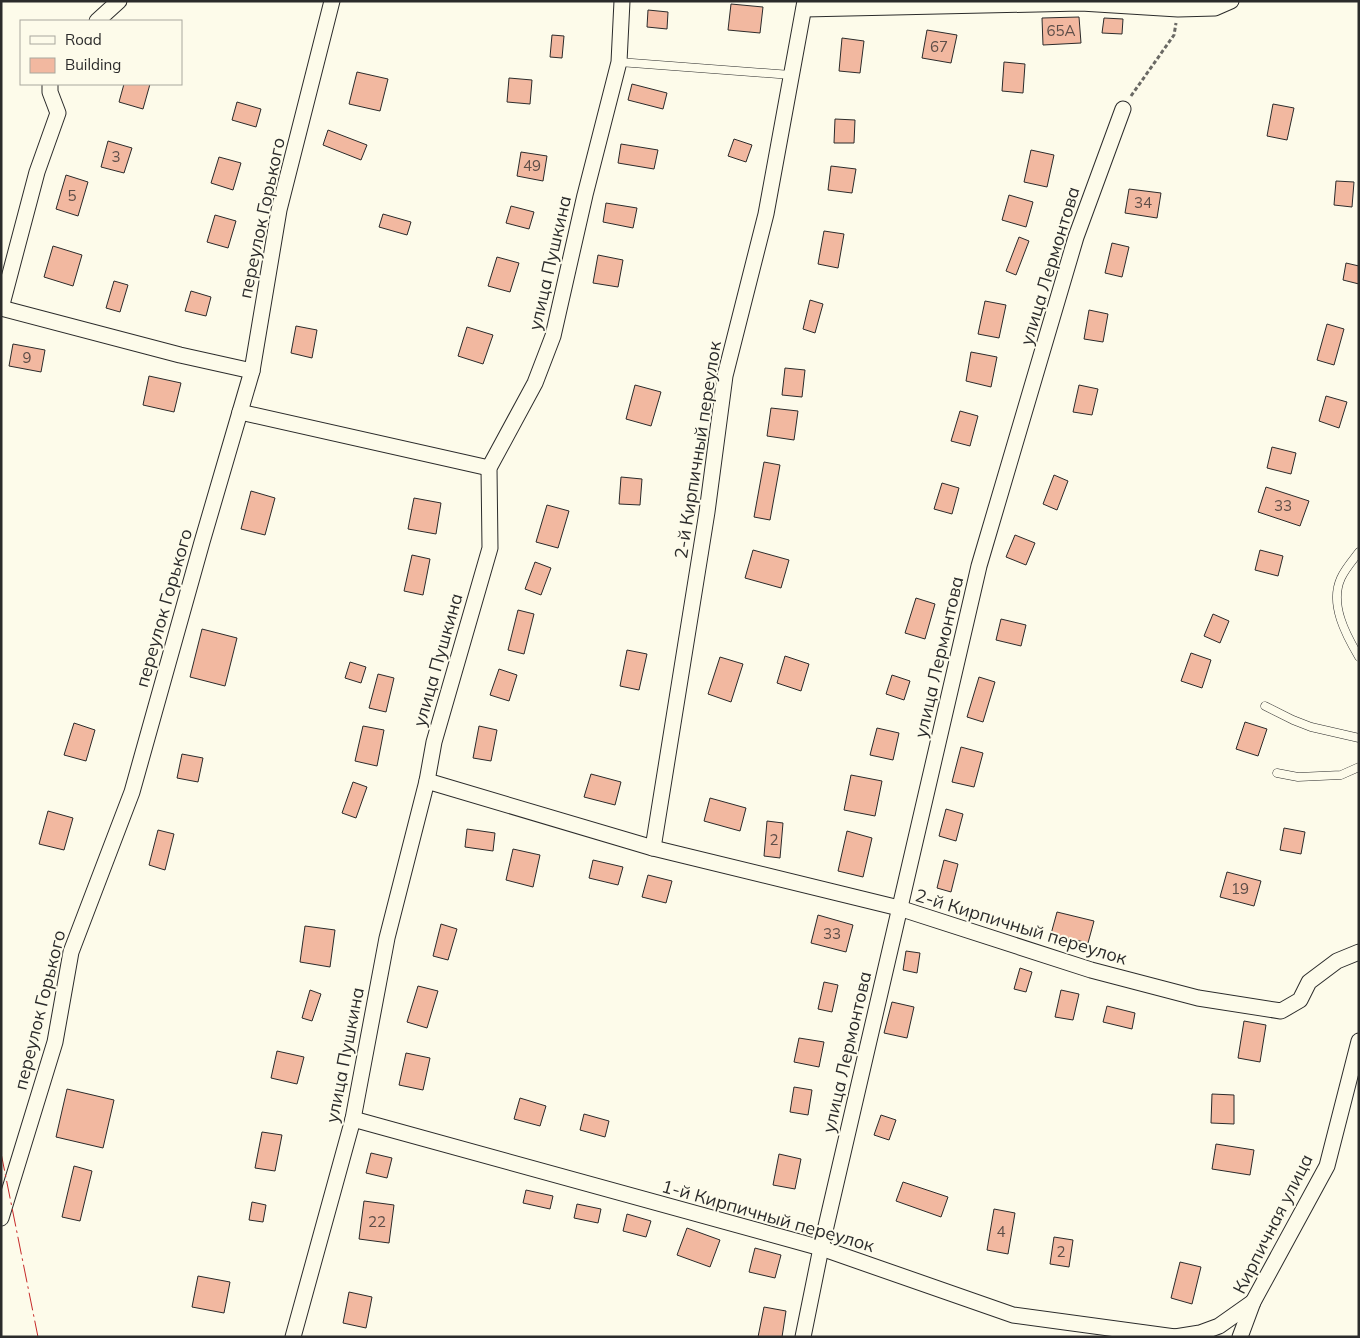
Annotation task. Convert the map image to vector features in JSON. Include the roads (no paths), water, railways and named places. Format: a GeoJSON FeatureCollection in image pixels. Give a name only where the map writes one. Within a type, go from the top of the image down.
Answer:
{"type":"FeatureCollection","features":[{"type":"Feature","properties":{"kind":"street"},"geometry":{"type":"LineString","coordinates":[[98,20],[119,1]]}},
{"type":"Feature","properties":{"kind":"street","name":"переулок Горького"},"geometry":{"type":"LineString","coordinates":[[1,1218],[54,1042],[71,952],[132,792],[199,551],[252,371],[279,210],[332,1]]}},
{"type":"Feature","properties":{"kind":"street","name":"улица Пушкина"},"geometry":{"type":"LineString","coordinates":[[293,1337],[353,1119],[387,938],[427,781],[434,742],[490,548],[488,468],[535,383],[553,336],[585,194],[619,62],[622,1]]}},
{"type":"Feature","properties":{"kind":"street"},"geometry":{"type":"LineString","coordinates":[[805,5],[1080,3],[1178,9],[1215,8],[1231,1]]}},
{"type":"Feature","properties":{"kind":"street","name":"2-й Кирпичный переулок"},"geometry":{"type":"LineString","coordinates":[[653,848],[707,512],[725,376],[766,214],[805,5]]}},
{"type":"Feature","properties":{"kind":"street"},"geometry":{"type":"LineString","coordinates":[[50,85],[50,92],[58,113],[37,172],[1,308],[180,355],[252,371]]}},
{"type":"Feature","properties":{"kind":"street","name":"улица Лермонтова"},"geometry":{"type":"LineString","coordinates":[[803,1337],[821,1248],[979,566],[1076,238],[1123,109]]}},
{"type":"Feature","properties":{"kind":"street"},"geometry":{"type":"LineString","coordinates":[[240,412],[488,468]]}},
{"type":"Feature","properties":{"kind":"street","name":"2-й Кирпичный переулок"},"geometry":{"type":"LineString","coordinates":[[427,781],[653,848],[899,908],[1091,970],[1198,998],[1281,1011],[1300,1000],[1309,982],[1337,961],[1359,952]]}},
{"type":"Feature","properties":{"kind":"street","name":"Кирпичная улица"},"geometry":{"type":"LineString","coordinates":[[1240,1337],[1253,1302],[1327,1166],[1359,1041]]}},
{"type":"Feature","properties":{"kind":"street","name":"1-й Кирпичный переулок"},"geometry":{"type":"LineString","coordinates":[[353,1119],[821,1248],[1013,1315],[1175,1337],[1200,1333],[1219,1326],[1253,1302]]}},
{"type":"Feature","properties":{"kind":"lane"},"geometry":{"type":"LineString","coordinates":[[619,62],[791,74]]}},
{"type":"Feature","properties":{"kind":"lane"},"geometry":{"type":"LineString","coordinates":[[1359,552],[1341,579],[1336,598],[1346,637],[1359,657]]}},
{"type":"Feature","properties":{"kind":"lane"},"geometry":{"type":"LineString","coordinates":[[1265,706],[1292,720],[1311,727],[1359,738]]}},
{"type":"Feature","properties":{"kind":"lane"},"geometry":{"type":"LineString","coordinates":[[1277,773],[1298,777],[1341,775],[1359,767]]}}]}
